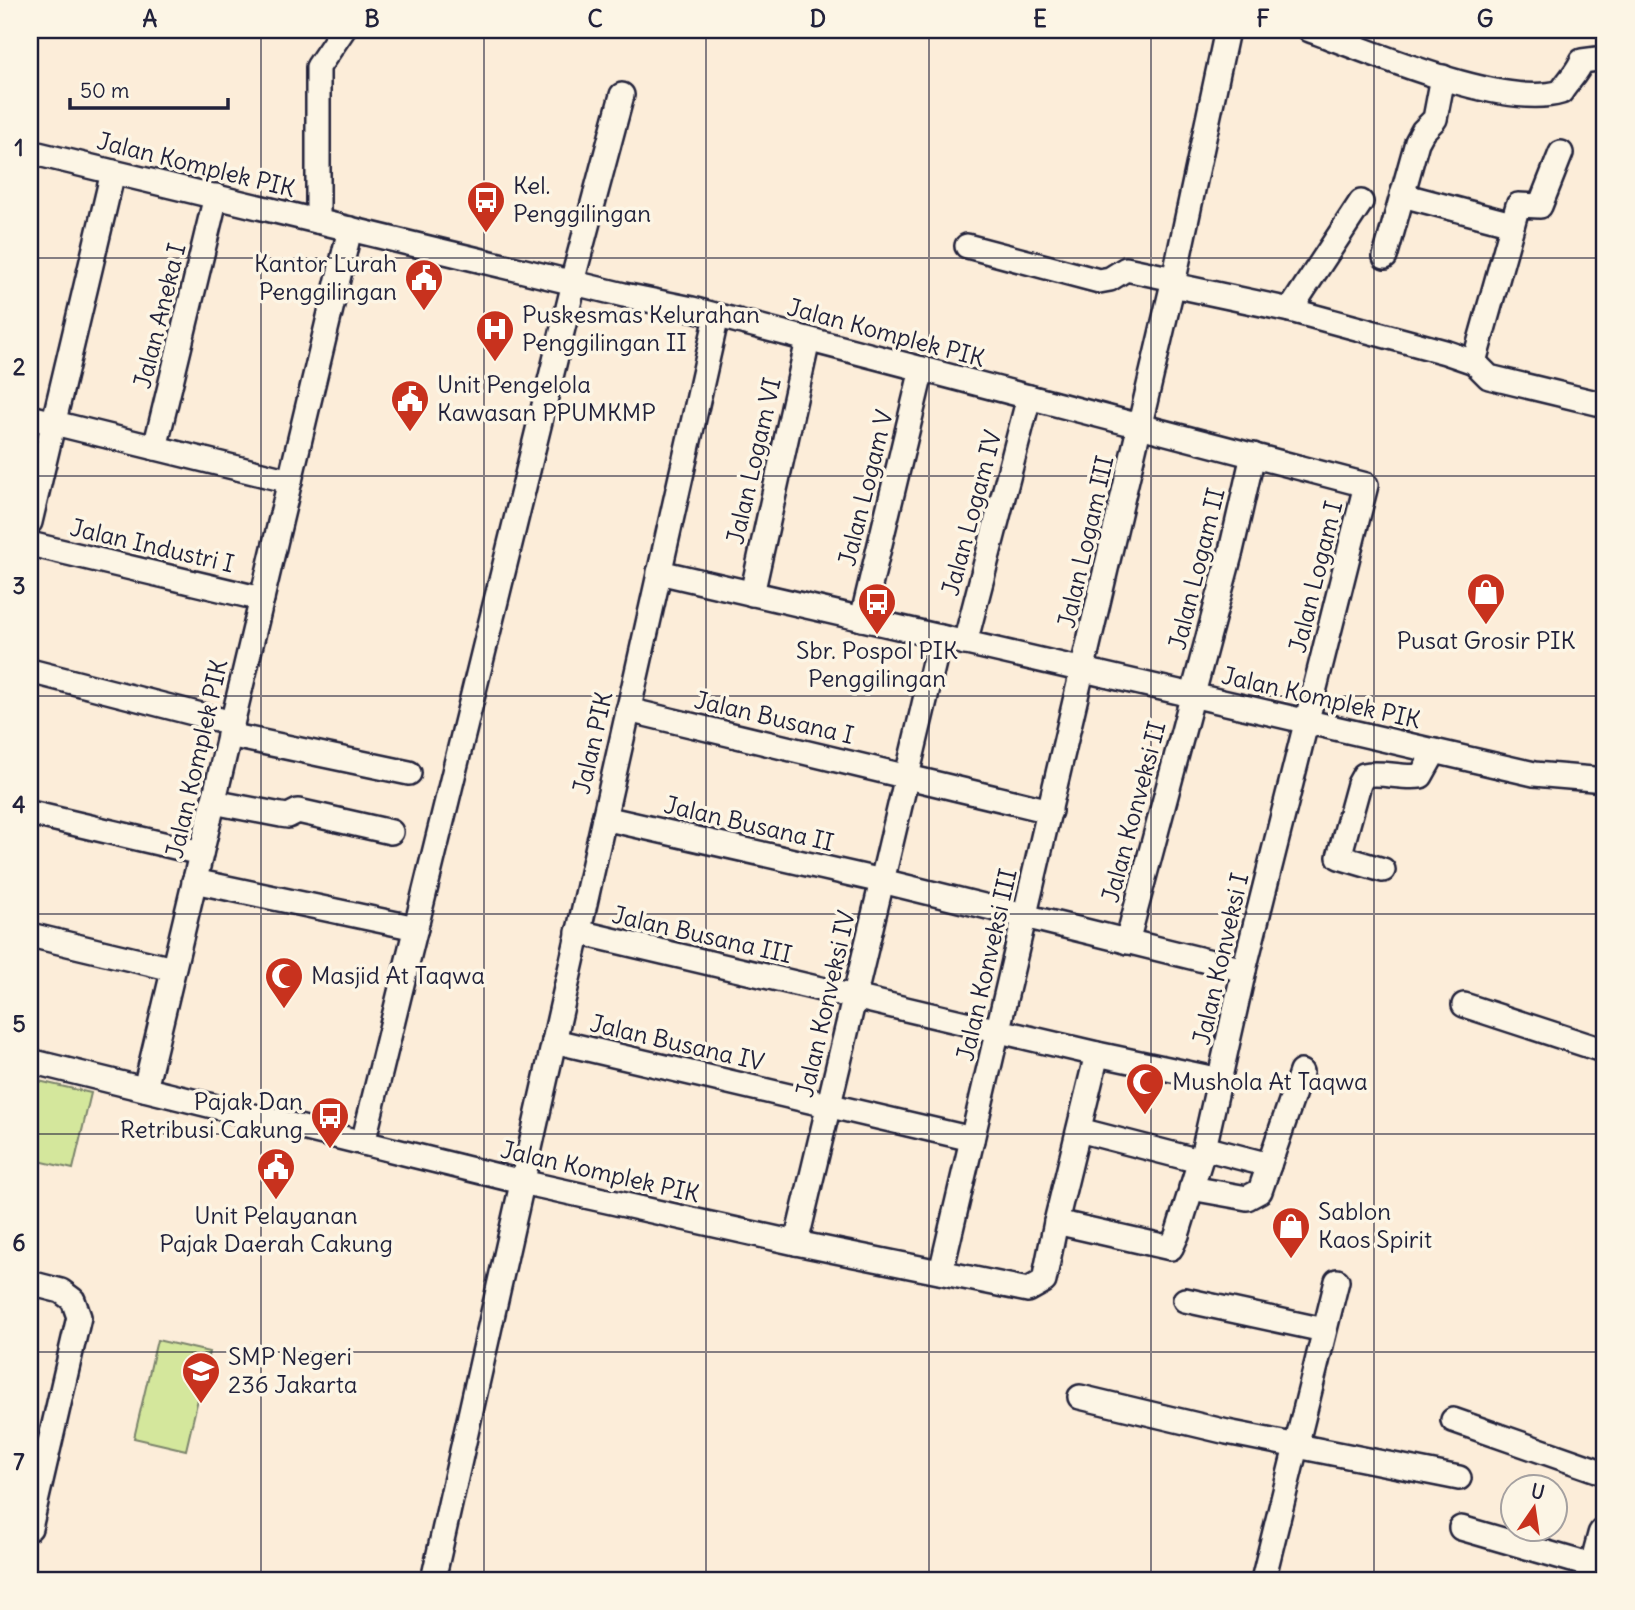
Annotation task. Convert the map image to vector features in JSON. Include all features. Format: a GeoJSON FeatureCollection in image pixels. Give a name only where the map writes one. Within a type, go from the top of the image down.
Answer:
{"type":"FeatureCollection","features":[{"type":"Feature","properties":{"kind":"main road"},"geometry":{"type":"LineString","coordinates":[[1595,1574],[1605,1535]]}},
{"type":"Feature","properties":{"kind":"street"},"geometry":{"type":"LineString","coordinates":[[318,221],[318,67],[343,30]]}},
{"type":"Feature","properties":{"kind":"street","name":"Jalan Logam III"},"geometry":{"type":"LineString","coordinates":[[1084,670],[1174,282],[1227,30]]}},
{"type":"Feature","properties":{"kind":"street"},"geometry":{"type":"LineString","coordinates":[[1310,30],[1443,77],[1530,97],[1546,97],[1561,92],[1569,79],[1576,74],[1582,61],[1605,58]]}},
{"type":"Feature","properties":{"kind":"street"},"geometry":{"type":"LineString","coordinates":[[1385,257],[1417,142],[1435,119],[1443,77]]}},
{"type":"Feature","properties":{"kind":"street"},"geometry":{"type":"LineString","coordinates":[[363,1143],[573,282],[622,96]]}},
{"type":"Feature","properties":{"kind":"street","name":"Jalan Komplek PIK"},"geometry":{"type":"LineString","coordinates":[[30,152],[692,309],[1366,485]]}},
{"type":"Feature","properties":{"kind":"street"},"geometry":{"type":"LineString","coordinates":[[1474,362],[1518,205],[1540,206],[1561,153]]}},
{"type":"Feature","properties":{"kind":"street"},"geometry":{"type":"LineString","coordinates":[[30,522],[113,172]]}},
{"type":"Feature","properties":{"kind":"street"},"geometry":{"type":"LineString","coordinates":[[1402,195],[1512,224]]}},
{"type":"Feature","properties":{"kind":"street","name":"Jalan Aneka I"},"geometry":{"type":"LineString","coordinates":[[155,448],[216,197]]}},
{"type":"Feature","properties":{"kind":"street"},"geometry":{"type":"LineString","coordinates":[[1290,310],[1361,202]]}},
{"type":"Feature","properties":{"kind":"street","name":"Jalan Komplek PIK"},"geometry":{"type":"LineString","coordinates":[[145,1089],[350,229]]}},
{"type":"Feature","properties":{"kind":"street"},"geometry":{"type":"LineString","coordinates":[[967,246],[1099,281],[1110,279],[1126,269],[1445,352],[1474,362],[1489,377],[1605,405]]}},
{"type":"Feature","properties":{"kind":"street","name":"Jalan PIK"},"geometry":{"type":"LineString","coordinates":[[433,1580],[717,316]]}},
{"type":"Feature","properties":{"kind":"street","name":"Jalan Logam VI"},"geometry":{"type":"LineString","coordinates":[[752,594],[808,340]]}},
{"type":"Feature","properties":{"kind":"street","name":"Jalan Logam V"},"geometry":{"type":"LineString","coordinates":[[862,619],[922,369]]}},
{"type":"Feature","properties":{"kind":"street","name":"Jalan Logam IV"},"geometry":{"type":"LineString","coordinates":[[965,643],[1029,397]]}},
{"type":"Feature","properties":{"kind":"street"},"geometry":{"type":"LineString","coordinates":[[30,417],[290,481]]}},
{"type":"Feature","properties":{"kind":"street","name":"Jalan Logam II"},"geometry":{"type":"LineString","coordinates":[[1192,695],[1231,551],[1253,456]]}},
{"type":"Feature","properties":{"kind":"street","name":"Jalan Logam I"},"geometry":{"type":"LineString","coordinates":[[1305,722],[1366,485]]}},
{"type":"Feature","properties":{"kind":"street","name":"Jalan Industri I"},"geometry":{"type":"LineString","coordinates":[[30,544],[262,599]]}},
{"type":"Feature","properties":{"kind":"street","name":"Jalan Komplek PIK"},"geometry":{"type":"LineString","coordinates":[[659,572],[1534,774],[1605,780]]}},
{"type":"Feature","properties":{"kind":"street","name":"Jalan Konveksi IV"},"geometry":{"type":"LineString","coordinates":[[796,1243],[940,637]]}},
{"type":"Feature","properties":{"kind":"street","name":"Jalan Konveksi III"},"geometry":{"type":"LineString","coordinates":[[941,1272],[1084,670]]}},
{"type":"Feature","properties":{"kind":"street"},"geometry":{"type":"LineString","coordinates":[[30,671],[231,729],[409,773]]}},
{"type":"Feature","properties":{"kind":"street","name":"Jalan Konveksi II"},"geometry":{"type":"LineString","coordinates":[[1127,942],[1192,695]]}},
{"type":"Feature","properties":{"kind":"street","name":"Jalan Busana I"},"geometry":{"type":"LineString","coordinates":[[628,710],[907,777]]}},
{"type":"Feature","properties":{"kind":"street","name":"Jalan Konveksi I"},"geometry":{"type":"LineString","coordinates":[[1056,1222],[1171,1248],[1202,1155],[1305,722]]}},
{"type":"Feature","properties":{"kind":"street"},"geometry":{"type":"LineString","coordinates":[[1383,870],[1339,857],[1359,784],[1364,775],[1374,773],[1410,778],[1421,775],[1435,751]]}},
{"type":"Feature","properties":{"kind":"street"},"geometry":{"type":"LineString","coordinates":[[907,777],[1050,811]]}},
{"type":"Feature","properties":{"kind":"street"},"geometry":{"type":"LineString","coordinates":[[214,802],[288,816],[298,811],[391,832]]}},
{"type":"Feature","properties":{"kind":"street"},"geometry":{"type":"LineString","coordinates":[[30,813],[201,853]]}},
{"type":"Feature","properties":{"kind":"street","name":"Jalan Busana II"},"geometry":{"type":"LineString","coordinates":[[604,818],[882,881],[1244,970]]}},
{"type":"Feature","properties":{"kind":"street"},"geometry":{"type":"LineString","coordinates":[[194,881],[416,929]]}},
{"type":"Feature","properties":{"kind":"street","name":"Jalan Busana III"},"geometry":{"type":"LineString","coordinates":[[578,932],[1097,1054],[1220,1080]]}},
{"type":"Feature","properties":{"kind":"street"},"geometry":{"type":"LineString","coordinates":[[30,935],[173,970]]}},
{"type":"Feature","properties":{"kind":"street"},"geometry":{"type":"LineString","coordinates":[[1464,1005],[1605,1051]]}},
{"type":"Feature","properties":{"kind":"street","name":"Jalan Busana IV"},"geometry":{"type":"LineString","coordinates":[[554,1041],[972,1139]]}},
{"type":"Feature","properties":{"kind":"street"},"geometry":{"type":"LineString","coordinates":[[1056,1222],[1097,1054]]}},
{"type":"Feature","properties":{"kind":"street","name":"Jalan Komplek PIK"},"geometry":{"type":"LineString","coordinates":[[30,1061],[522,1182],[796,1243],[1028,1290],[1044,1281],[1056,1222]]}},
{"type":"Feature","properties":{"kind":"street"},"geometry":{"type":"LineString","coordinates":[[1191,1188],[1247,1198],[1260,1191],[1301,1072]]}},
{"type":"Feature","properties":{"kind":"street"},"geometry":{"type":"LineString","coordinates":[[1079,1130],[1202,1155],[1269,1165]]}},
{"type":"Feature","properties":{"kind":"street"},"geometry":{"type":"LineString","coordinates":[[1263,1580],[1337,1281]]}},
{"type":"Feature","properties":{"kind":"street"},"geometry":{"type":"LineString","coordinates":[[30,1283],[61,1291],[74,1300],[79,1317],[30,1528]]}},
{"type":"Feature","properties":{"kind":"street"},"geometry":{"type":"LineString","coordinates":[[1185,1300],[1324,1330]]}},
{"type":"Feature","properties":{"kind":"street"},"geometry":{"type":"LineString","coordinates":[[1080,1397],[1227,1432],[1459,1478]]}},
{"type":"Feature","properties":{"kind":"street"},"geometry":{"type":"LineString","coordinates":[[1453,1420],[1605,1473]]}},
{"type":"Feature","properties":{"kind":"street"},"geometry":{"type":"LineString","coordinates":[[1461,1528],[1595,1574]]}},
{"type":"Feature","properties":{"kind":"green space"},"geometry":{"type":"Polygon","coordinates":[[[30,1079],[91,1093],[73,1169],[30,1159],[30,1079]]]}},
{"type":"Feature","properties":{"kind":"green space"},"geometry":{"type":"Polygon","coordinates":[[[157,1340],[209,1352],[186,1450],[134,1438],[157,1340]]]}},
{"type":"Feature","properties":{"kind":"place","name":"Kel. Penggilingan"},"geometry":{"type":"Point","coordinates":[486,234]}},
{"type":"Feature","properties":{"kind":"place","name":"Kantor Lurah Penggilingan"},"geometry":{"type":"Point","coordinates":[424,312]}},
{"type":"Feature","properties":{"kind":"place","name":"Puskesmas Kelurahan Penggilingan II"},"geometry":{"type":"Point","coordinates":[495,363]}},
{"type":"Feature","properties":{"kind":"place","name":"Unit Pengelola Kawasan PPUMKMP"},"geometry":{"type":"Point","coordinates":[410,433]}},
{"type":"Feature","properties":{"kind":"place","name":"Pusat Grosir PIK"},"geometry":{"type":"Point","coordinates":[1486,626]}},
{"type":"Feature","properties":{"kind":"place","name":"Sbr. Pospol PIK Penggilingan"},"geometry":{"type":"Point","coordinates":[877,636]}},
{"type":"Feature","properties":{"kind":"place","name":"Masjid At Taqwa"},"geometry":{"type":"Point","coordinates":[284,1010]}},
{"type":"Feature","properties":{"kind":"place","name":"Mushola At Taqwa"},"geometry":{"type":"Point","coordinates":[1145,1116]}},
{"type":"Feature","properties":{"kind":"place","name":"Pajak Dan Retribusi Cakung"},"geometry":{"type":"Point","coordinates":[330,1150]}},
{"type":"Feature","properties":{"kind":"place","name":"Unit Pelayanan Pajak Daerah Cakung"},"geometry":{"type":"Point","coordinates":[276,1201]}},
{"type":"Feature","properties":{"kind":"place","name":"Sablon Kaos Spirit"},"geometry":{"type":"Point","coordinates":[1291,1260]}},
{"type":"Feature","properties":{"kind":"place","name":"SMP Negeri 236 Jakarta"},"geometry":{"type":"Point","coordinates":[201,1405]}}]}
